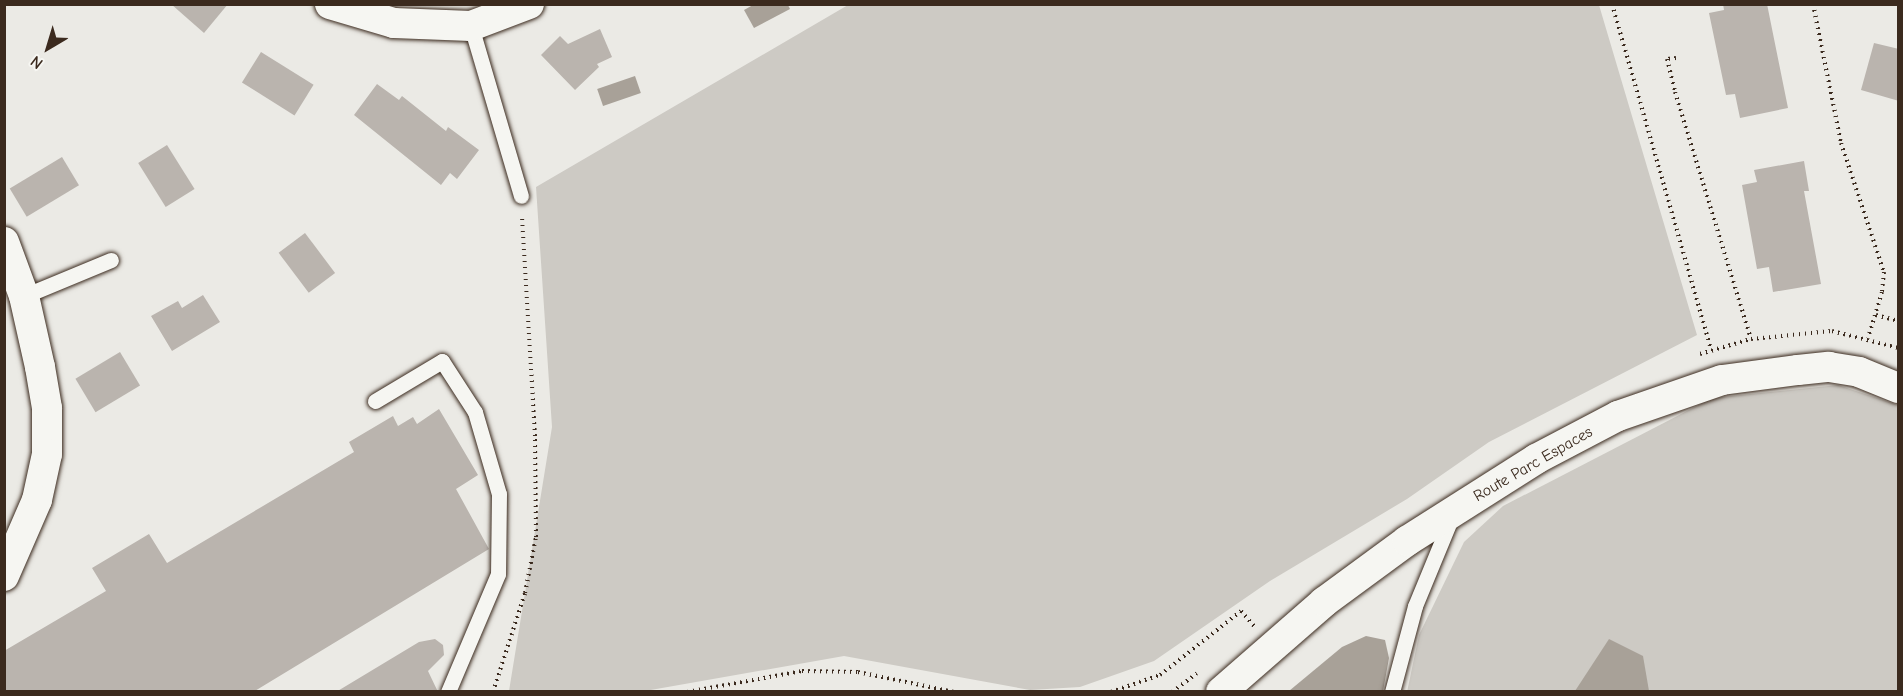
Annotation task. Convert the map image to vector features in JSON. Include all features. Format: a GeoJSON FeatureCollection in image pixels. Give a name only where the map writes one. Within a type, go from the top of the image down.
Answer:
{"type":"FeatureCollection","features":[{"type":"Feature","properties":{"kind":"street"},"geometry":{"type":"LineString","coordinates":[[330,4],[394,23],[471,26],[529,4]]}},
{"type":"Feature","properties":{"kind":"street"},"geometry":{"type":"LineString","coordinates":[[4,242],[24,297],[45,398],[47,454],[37,500],[4,576]]}},
{"type":"Feature","properties":{"kind":"street","name":"Route Parc Espaces"},"geometry":{"type":"LineString","coordinates":[[1221,692],[1324,602],[1455,510],[1536,459],[1618,416],[1722,380],[1829,367],[1859,372],[1899,388]]}},
{"type":"Feature","properties":{"kind":"lane"},"geometry":{"type":"LineString","coordinates":[[471,26],[521,196]]}},
{"type":"Feature","properties":{"kind":"lane"},"geometry":{"type":"LineString","coordinates":[[24,297],[111,260]]}},
{"type":"Feature","properties":{"kind":"lane"},"geometry":{"type":"LineString","coordinates":[[375,401],[442,361],[475,412],[499,494],[498,574],[448,692]]}},
{"type":"Feature","properties":{"kind":"lane"},"geometry":{"type":"LineString","coordinates":[[1392,692],[1415,606],[1455,510]]}},
{"type":"Feature","properties":{"kind":"path"},"geometry":{"type":"LineString","coordinates":[[1612,4],[1711,349]]}},
{"type":"Feature","properties":{"kind":"path"},"geometry":{"type":"LineString","coordinates":[[1813,4],[1841,143],[1881,258],[1884,281],[1868,339]]}},
{"type":"Feature","properties":{"kind":"path"},"geometry":{"type":"LineString","coordinates":[[1676,58],[1667,59],[1675,92],[1751,339]]}},
{"type":"Feature","properties":{"kind":"path"},"geometry":{"type":"LineString","coordinates":[[494,692],[525,593],[536,537],[535,436],[521,196]]}},
{"type":"Feature","properties":{"kind":"path"},"geometry":{"type":"LineString","coordinates":[[1876,315],[1899,321]]}},
{"type":"Feature","properties":{"kind":"path"},"geometry":{"type":"LineString","coordinates":[[1110,692],[1160,675],[1241,611],[1257,629]]}},
{"type":"Feature","properties":{"kind":"path"},"geometry":{"type":"LineString","coordinates":[[687,692],[753,677],[813,671],[858,672],[954,692]]}},
{"type":"Feature","properties":{"kind":"shaded area"},"geometry":{"type":"Polygon","coordinates":[[[753,5],[788,5],[790,9],[754,28],[744,10],[753,5]]]}},
{"type":"Feature","properties":{"kind":"shaded area"},"geometry":{"type":"Polygon","coordinates":[[[848,5],[1599,5],[1697,335],[1489,442],[1407,499],[1270,581],[1154,661],[1080,687],[1030,690],[844,656],[645,691],[509,691],[552,427],[536,187],[848,5]]]}},
{"type":"Feature","properties":{"kind":"shaded area"},"geometry":{"type":"Polygon","coordinates":[[[635,76],[641,93],[603,106],[597,89],[635,76]]]}},
{"type":"Feature","properties":{"kind":"shaded area"},"geometry":{"type":"Polygon","coordinates":[[[1838,385],[1898,405],[1898,691],[1407,692],[1419,635],[1464,542],[1503,506],[1712,398],[1838,385]]]}},
{"type":"Feature","properties":{"kind":"shaded area"},"geometry":{"type":"Polygon","coordinates":[[[1366,636],[1385,640],[1389,658],[1383,691],[1289,691],[1342,647],[1366,636]]]}},
{"type":"Feature","properties":{"kind":"shaded area"},"geometry":{"type":"Polygon","coordinates":[[[1609,639],[1643,656],[1649,691],[1575,691],[1609,639]]]}},
{"type":"Feature","properties":{"kind":"building"},"geometry":{"type":"Polygon","coordinates":[[[171,4],[228,4],[204,33],[171,4]]]}},
{"type":"Feature","properties":{"kind":"building"},"geometry":{"type":"Polygon","coordinates":[[[1723,4],[1767,4],[1788,108],[1740,118],[1735,94],[1726,95],[1709,13],[1724,10],[1723,4]]]}},
{"type":"Feature","properties":{"kind":"building"},"geometry":{"type":"Polygon","coordinates":[[[600,29],[612,57],[597,64],[599,67],[575,90],[541,55],[560,36],[568,44],[600,29]]]}},
{"type":"Feature","properties":{"kind":"building"},"geometry":{"type":"Polygon","coordinates":[[[1874,43],[1899,49],[1899,101],[1861,90],[1874,43]]]}},
{"type":"Feature","properties":{"kind":"building"},"geometry":{"type":"Polygon","coordinates":[[[261,52],[314,85],[295,115],[242,83],[261,52]]]}},
{"type":"Feature","properties":{"kind":"building"},"geometry":{"type":"Polygon","coordinates":[[[377,84],[399,100],[402,96],[446,131],[448,127],[479,150],[457,179],[450,173],[441,185],[354,115],[377,84]]]}},
{"type":"Feature","properties":{"kind":"building"},"geometry":{"type":"Polygon","coordinates":[[[167,145],[195,189],[166,207],[138,163],[167,145]]]}},
{"type":"Feature","properties":{"kind":"building"},"geometry":{"type":"Polygon","coordinates":[[[62,157],[79,185],[27,217],[10,188],[62,157]]]}},
{"type":"Feature","properties":{"kind":"building"},"geometry":{"type":"Polygon","coordinates":[[[1804,161],[1809,191],[1804,191],[1821,284],[1773,292],[1769,267],[1757,269],[1742,185],[1757,182],[1754,170],[1804,161]]]}},
{"type":"Feature","properties":{"kind":"building"},"geometry":{"type":"Polygon","coordinates":[[[305,233],[335,273],[309,293],[279,253],[305,233]]]}},
{"type":"Feature","properties":{"kind":"building"},"geometry":{"type":"Polygon","coordinates":[[[203,295],[220,322],[172,351],[151,316],[178,301],[182,308],[203,295]]]}},
{"type":"Feature","properties":{"kind":"building"},"geometry":{"type":"Polygon","coordinates":[[[120,352],[140,385],[96,412],[75,379],[120,352]]]}},
{"type":"Feature","properties":{"kind":"building"},"geometry":{"type":"Polygon","coordinates":[[[439,409],[478,475],[456,489],[489,549],[253,692],[4,692],[4,651],[106,591],[92,568],[149,534],[167,563],[354,452],[349,442],[393,416],[398,426],[413,417],[417,424],[439,409]]]}},
{"type":"Feature","properties":{"kind":"building"},"geometry":{"type":"Polygon","coordinates":[[[435,639],[443,645],[444,655],[428,671],[438,692],[336,692],[419,642],[435,639]]]}}]}
